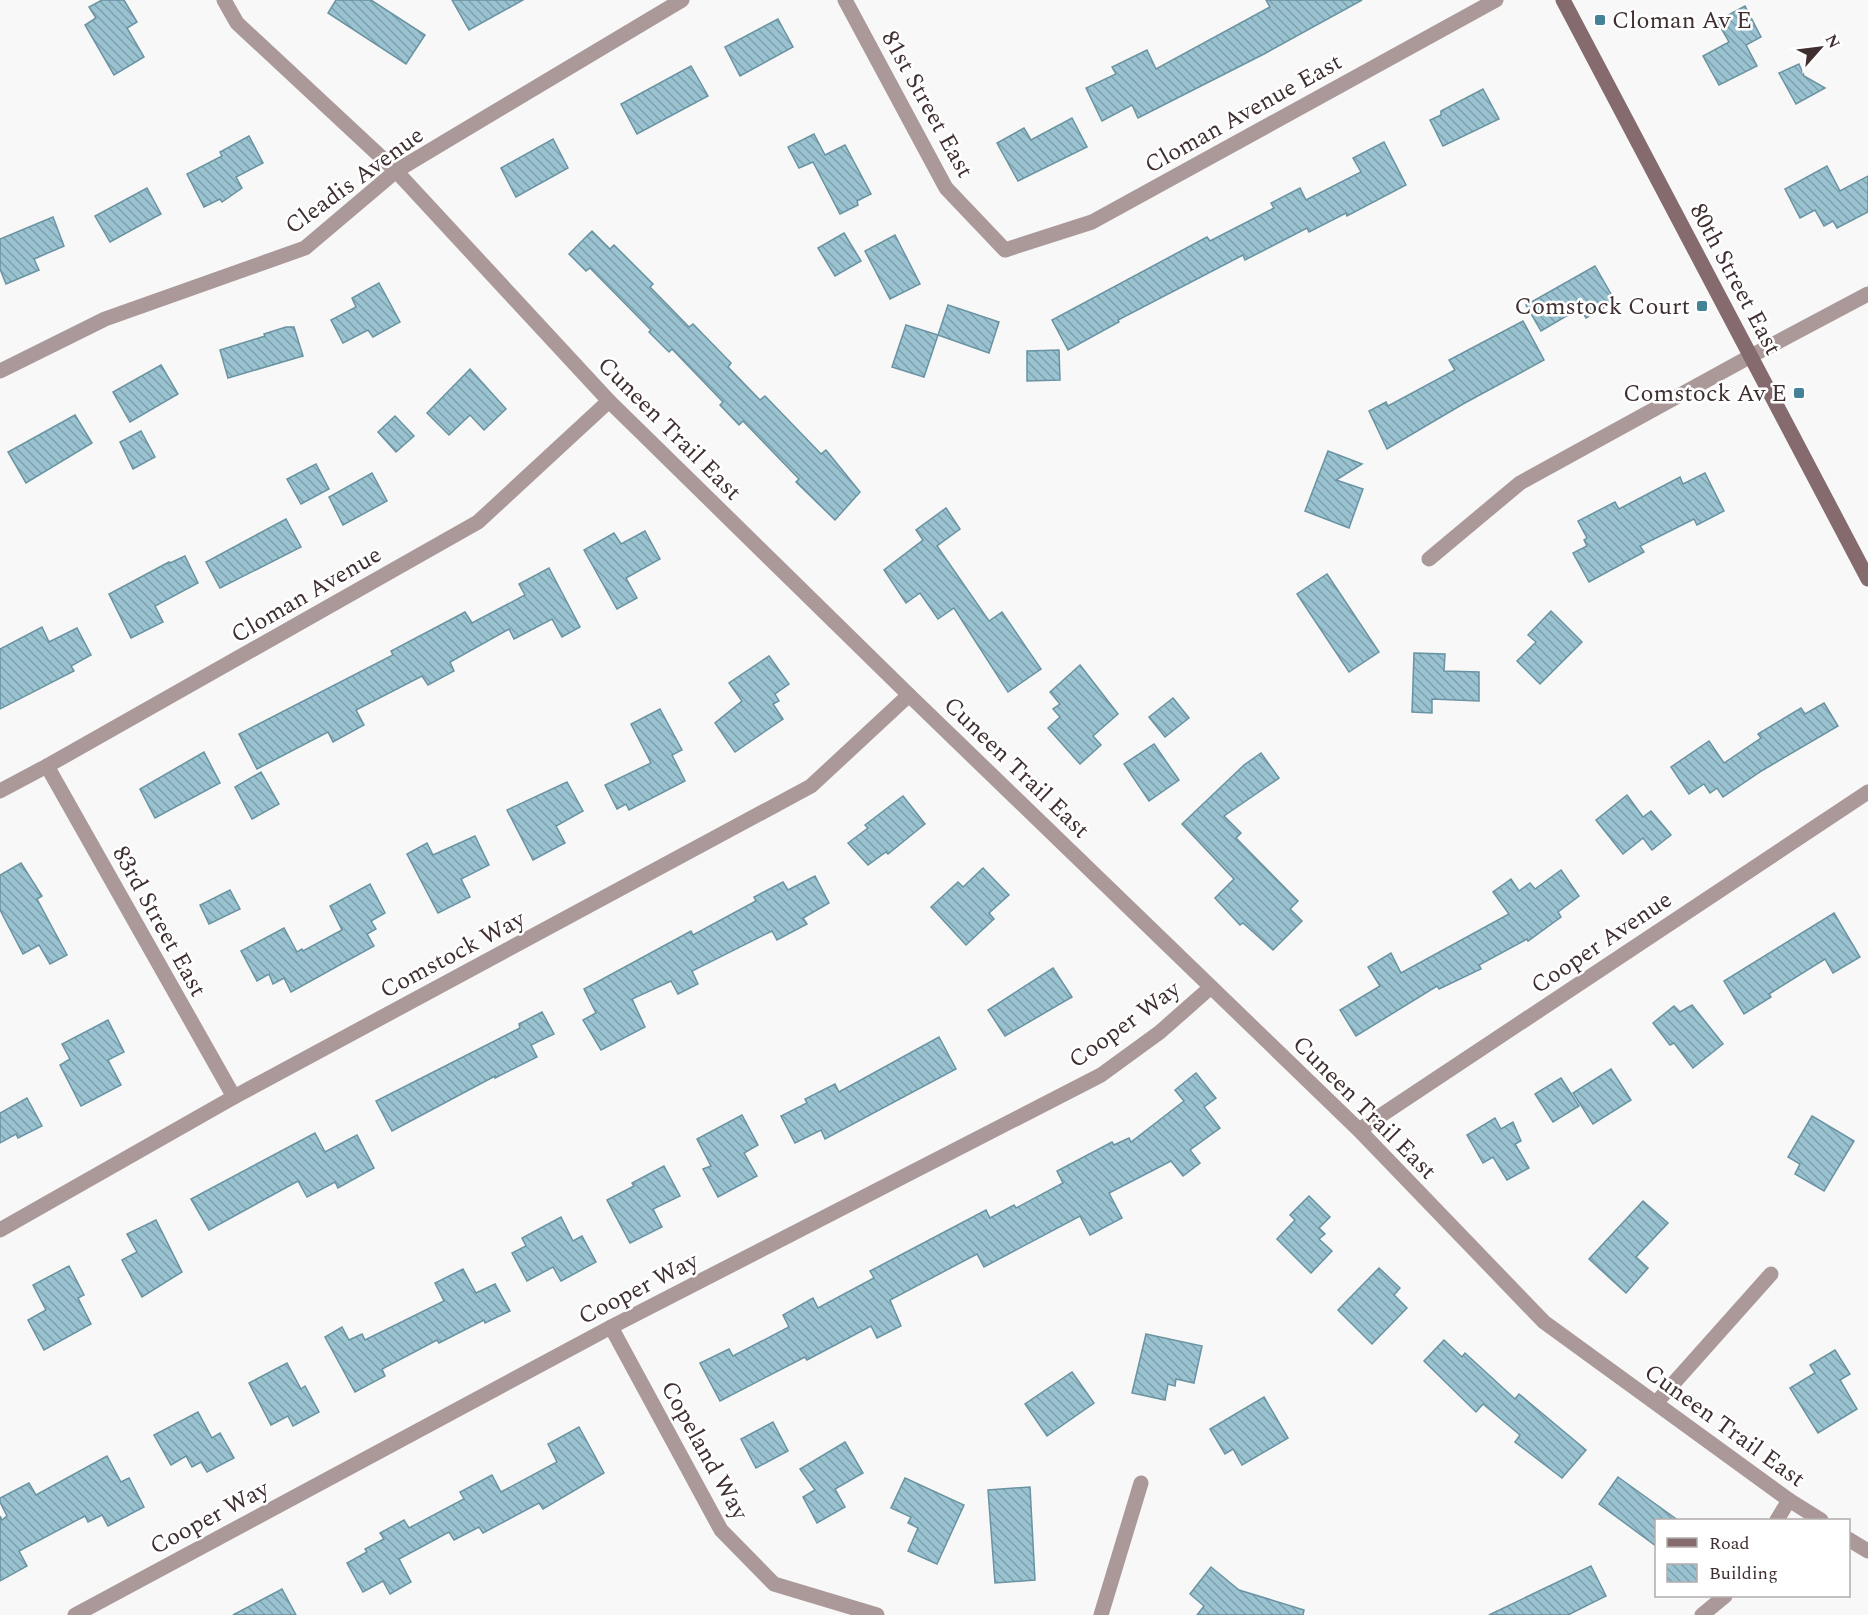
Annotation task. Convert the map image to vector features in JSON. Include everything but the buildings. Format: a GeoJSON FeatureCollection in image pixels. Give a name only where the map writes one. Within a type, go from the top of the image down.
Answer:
{"type":"FeatureCollection","features":[{"type":"Feature","properties":{"kind":"street","name":"Cuneen Trail East"},"geometry":{"type":"LineString","coordinates":[[224,0],[237,23],[396,171],[609,401],[1359,1130],[1544,1322],[1818,1519]]}},
{"type":"Feature","properties":{"kind":"street","name":"Cleadis Avenue"},"geometry":{"type":"LineString","coordinates":[[0,371],[105,319],[305,248],[396,171],[682,0]]}},
{"type":"Feature","properties":{"kind":"street","name":"81st Street East"},"geometry":{"type":"LineString","coordinates":[[845,0],[946,188],[1005,250]]}},
{"type":"Feature","properties":{"kind":"street","name":"Cloman Avenue East"},"geometry":{"type":"LineString","coordinates":[[1005,250],[1092,222],[1496,0]]}},
{"type":"Feature","properties":{"kind":"street","name":"80th Street East"},"geometry":{"type":"LineString","coordinates":[[1563,0],[1868,579]]}},
{"type":"Feature","properties":{"kind":"street"},"geometry":{"type":"LineString","coordinates":[[1429,560],[1520,483],[1750,356],[1868,294]]}},
{"type":"Feature","properties":{"kind":"street","name":"Cloman Avenue"},"geometry":{"type":"LineString","coordinates":[[0,791],[478,522],[609,401]]}},
{"type":"Feature","properties":{"kind":"street","name":"Comstock Way"},"geometry":{"type":"LineString","coordinates":[[0,1230],[234,1097],[811,786],[909,695]]}},
{"type":"Feature","properties":{"kind":"street","name":"83rd Street East"},"geometry":{"type":"LineString","coordinates":[[47,766],[234,1097]]}},
{"type":"Feature","properties":{"kind":"street","name":"Cooper Avenue"},"geometry":{"type":"LineString","coordinates":[[1359,1130],[1868,792]]}},
{"type":"Feature","properties":{"kind":"street","name":"Cooper Way"},"geometry":{"type":"LineString","coordinates":[[75,1615],[612,1327],[1101,1075],[1160,1032],[1211,987]]}},
{"type":"Feature","properties":{"kind":"street"},"geometry":{"type":"LineString","coordinates":[[1656,1403],[1771,1274]]}},
{"type":"Feature","properties":{"kind":"street","name":"Copeland Way"},"geometry":{"type":"LineString","coordinates":[[612,1327],[721,1530],[774,1584],[877,1615]]}},
{"type":"Feature","properties":{"kind":"street"},"geometry":{"type":"LineString","coordinates":[[1101,1615],[1141,1483]]}},
{"type":"Feature","properties":{"kind":"street"},"geometry":{"type":"LineString","coordinates":[[1778,1519],[1790,1500]]}},
{"type":"Feature","properties":{"kind":"street"},"geometry":{"type":"LineString","coordinates":[[1850,1540],[1868,1551]]}},
{"type":"Feature","properties":{"kind":"street"},"geometry":{"type":"LineString","coordinates":[[1702,1615],[1724,1597]]}},
{"type":"Feature","properties":{"kind":"place","name":"Cloman Av E"},"geometry":{"type":"Point","coordinates":[1600,20]}},
{"type":"Feature","properties":{"kind":"place","name":"Comstock Court"},"geometry":{"type":"Point","coordinates":[1702,306]}},
{"type":"Feature","properties":{"kind":"place","name":"Comstock Av E"},"geometry":{"type":"Point","coordinates":[1799,393]}}]}
